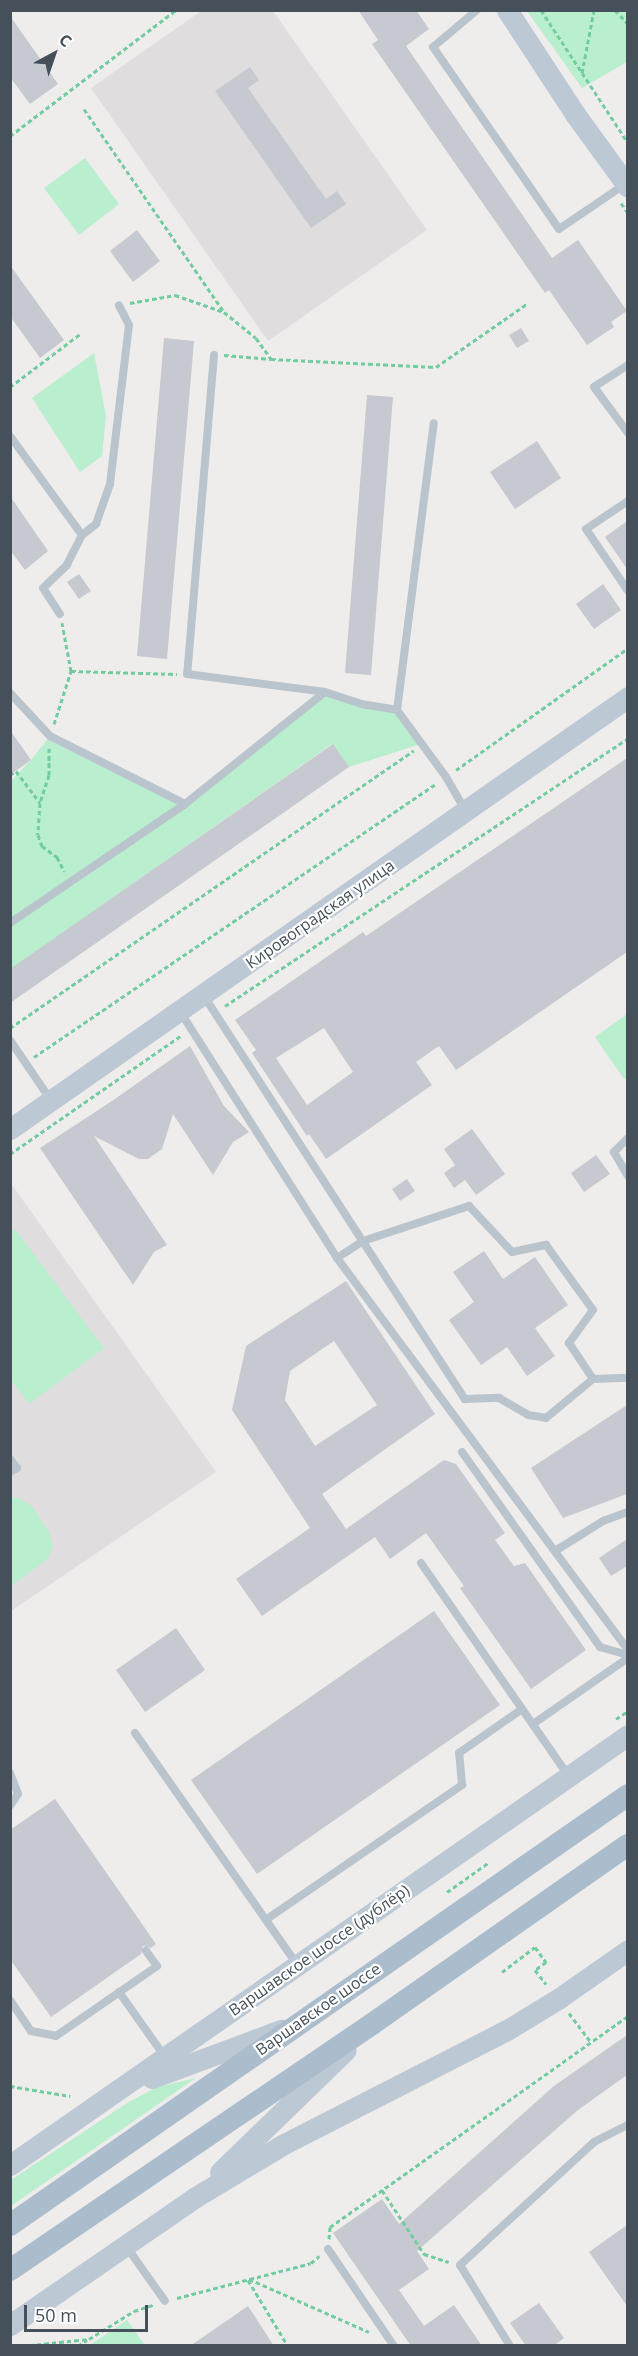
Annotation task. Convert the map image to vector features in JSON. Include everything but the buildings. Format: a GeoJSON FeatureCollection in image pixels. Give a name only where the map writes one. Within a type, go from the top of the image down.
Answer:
{"type":"FeatureCollection","features":[{"type":"Feature","properties":{"kind":"main road"},"geometry":{"type":"LineString","coordinates":[[507,10],[574,114],[627,186]]}},
{"type":"Feature","properties":{"kind":"main road","name":"Кировоградская улица"},"geometry":{"type":"LineString","coordinates":[[10,1129],[51,1100],[209,1004],[466,812],[627,697]]}},
{"type":"Feature","properties":{"kind":"main road","name":"Варшавское шоссе (дублёр)"},"geometry":{"type":"LineString","coordinates":[[10,2164],[166,2059],[627,1735]]}},
{"type":"Feature","properties":{"kind":"main road","name":"Варшавское шоссе"},"geometry":{"type":"LineString","coordinates":[[10,2225],[295,2024],[627,1795]]}},
{"type":"Feature","properties":{"kind":"main road"},"geometry":{"type":"LineString","coordinates":[[10,2270],[372,2024],[627,1845]]}},
{"type":"Feature","properties":{"kind":"main road"},"geometry":{"type":"LineString","coordinates":[[10,2325],[194,2198],[284,2144],[507,2030],[558,1999],[627,1950]]}},
{"type":"Feature","properties":{"kind":"main road"},"geometry":{"type":"LineString","coordinates":[[111,2096],[167,2071],[234,2049],[295,2024]]}},
{"type":"Feature","properties":{"kind":"main road"},"geometry":{"type":"LineString","coordinates":[[194,2198],[372,2024]]}},
{"type":"Feature","properties":{"kind":"lane"},"geometry":{"type":"LineString","coordinates":[[477,10],[433,47],[560,230],[627,186]]}},
{"type":"Feature","properties":{"kind":"lane"},"geometry":{"type":"LineString","coordinates":[[60,614],[43,588],[67,565],[82,535],[96,524],[110,484],[129,324],[119,305]]}},
{"type":"Feature","properties":{"kind":"lane"},"geometry":{"type":"LineString","coordinates":[[214,355],[187,674],[325,692],[361,704],[397,710]]}},
{"type":"Feature","properties":{"kind":"lane"},"geometry":{"type":"LineString","coordinates":[[627,365],[594,387],[627,433]]}},
{"type":"Feature","properties":{"kind":"lane"},"geometry":{"type":"LineString","coordinates":[[434,423],[397,710],[446,777],[466,812]]}},
{"type":"Feature","properties":{"kind":"lane"},"geometry":{"type":"LineString","coordinates":[[10,436],[82,535]]}},
{"type":"Feature","properties":{"kind":"lane"},"geometry":{"type":"LineString","coordinates":[[627,501],[586,529],[627,591]]}},
{"type":"Feature","properties":{"kind":"lane"},"geometry":{"type":"LineString","coordinates":[[10,923],[185,804],[325,692]]}},
{"type":"Feature","properties":{"kind":"lane"},"geometry":{"type":"LineString","coordinates":[[10,693],[50,736],[185,804]]}},
{"type":"Feature","properties":{"kind":"lane"},"geometry":{"type":"LineString","coordinates":[[209,1004],[465,1399],[499,1398],[528,1415],[546,1418],[593,1379],[627,1378]]}},
{"type":"Feature","properties":{"kind":"lane"},"geometry":{"type":"LineString","coordinates":[[186,1020],[337,1258],[627,1650]]}},
{"type":"Feature","properties":{"kind":"lane"},"geometry":{"type":"LineString","coordinates":[[10,1040],[51,1100]]}},
{"type":"Feature","properties":{"kind":"lane"},"geometry":{"type":"LineString","coordinates":[[627,1138],[614,1152],[627,1176]]}},
{"type":"Feature","properties":{"kind":"lane"},"geometry":{"type":"LineString","coordinates":[[337,1258],[363,1241],[469,1206],[512,1252],[546,1245],[593,1310],[569,1343],[593,1379]]}},
{"type":"Feature","properties":{"kind":"lane"},"geometry":{"type":"LineString","coordinates":[[462,1452],[600,1647],[627,1656]]}},
{"type":"Feature","properties":{"kind":"lane"},"geometry":{"type":"LineString","coordinates":[[10,1459],[17,1468],[10,1472]]}},
{"type":"Feature","properties":{"kind":"lane"},"geometry":{"type":"LineString","coordinates":[[555,1551],[603,1521],[627,1512]]}},
{"type":"Feature","properties":{"kind":"lane"},"geometry":{"type":"LineString","coordinates":[[421,1563],[569,1776]]}},
{"type":"Feature","properties":{"kind":"lane"},"geometry":{"type":"LineString","coordinates":[[533,1724],[627,1656]]}},
{"type":"Feature","properties":{"kind":"lane"},"geometry":{"type":"LineString","coordinates":[[267,1918],[462,1785],[459,1753],[522,1709]]}},
{"type":"Feature","properties":{"kind":"lane"},"geometry":{"type":"LineString","coordinates":[[135,1733],[298,1965]]}},
{"type":"Feature","properties":{"kind":"lane"},"geometry":{"type":"LineString","coordinates":[[10,1773],[18,1794],[10,1806]]}},
{"type":"Feature","properties":{"kind":"lane"},"geometry":{"type":"LineString","coordinates":[[10,2000],[31,2031],[56,2036],[157,1966],[146,1951]]}},
{"type":"Feature","properties":{"kind":"lane"},"geometry":{"type":"LineString","coordinates":[[119,1992],[166,2059]]}},
{"type":"Feature","properties":{"kind":"lane"},"geometry":{"type":"LineString","coordinates":[[510,2346],[460,2265],[594,2142],[627,2125]]}},
{"type":"Feature","properties":{"kind":"lane"},"geometry":{"type":"LineString","coordinates":[[126,2246],[165,2301]]}},
{"type":"Feature","properties":{"kind":"lane"},"geometry":{"type":"LineString","coordinates":[[328,2249],[392,2343]]}},
{"type":"Feature","properties":{"kind":"path"},"geometry":{"type":"LineString","coordinates":[[10,136],[176,10]]}},
{"type":"Feature","properties":{"kind":"path"},"geometry":{"type":"LineString","coordinates":[[541,10],[627,143]]}},
{"type":"Feature","properties":{"kind":"path"},"geometry":{"type":"LineString","coordinates":[[582,74],[594,10]]}},
{"type":"Feature","properties":{"kind":"path"},"geometry":{"type":"LineString","coordinates":[[615,10],[627,24]]}},
{"type":"Feature","properties":{"kind":"path"},"geometry":{"type":"LineString","coordinates":[[84,109],[224,312],[256,338],[270,359]]}},
{"type":"Feature","properties":{"kind":"path"},"geometry":{"type":"LineString","coordinates":[[119,305],[175,296],[224,312]]}},
{"type":"Feature","properties":{"kind":"path"},"geometry":{"type":"LineString","coordinates":[[214,355],[436,367],[528,303]]}},
{"type":"Feature","properties":{"kind":"path"},"geometry":{"type":"LineString","coordinates":[[10,387],[80,334]]}},
{"type":"Feature","properties":{"kind":"path"},"geometry":{"type":"LineString","coordinates":[[26,1063],[446,777],[627,648]]}},
{"type":"Feature","properties":{"kind":"path"},"geometry":{"type":"LineString","coordinates":[[71,671],[187,674]]}},
{"type":"Feature","properties":{"kind":"path"},"geometry":{"type":"LineString","coordinates":[[209,1004],[627,738]]}},
{"type":"Feature","properties":{"kind":"path"},"geometry":{"type":"LineString","coordinates":[[10,1028],[421,744]]}},
{"type":"Feature","properties":{"kind":"path"},"geometry":{"type":"LineString","coordinates":[[10,776],[16,771],[40,803]]}},
{"type":"Feature","properties":{"kind":"path"},"geometry":{"type":"LineString","coordinates":[[10,1154],[186,1020]]}},
{"type":"Feature","properties":{"kind":"path"},"geometry":{"type":"LineString","coordinates":[[447,1892],[488,1863]]}},
{"type":"Feature","properties":{"kind":"path"},"geometry":{"type":"LineString","coordinates":[[501,1972],[531,1951]]}},
{"type":"Feature","properties":{"kind":"path"},"geometry":{"type":"LineString","coordinates":[[78,2346],[134,2310],[310,2263],[328,2249],[330,2227],[627,2016]]}},
{"type":"Feature","properties":{"kind":"path"},"geometry":{"type":"LineString","coordinates":[[10,2086],[70,2096]]}},
{"type":"Feature","properties":{"kind":"path"},"geometry":{"type":"LineString","coordinates":[[381,2190],[424,2254],[460,2265]]}},
{"type":"Feature","properties":{"kind":"path"},"geometry":{"type":"LineString","coordinates":[[247,2278],[392,2343]]}},
{"type":"Feature","properties":{"kind":"path"},"geometry":{"type":"LineString","coordinates":[[247,2278],[288,2346]]}},
{"type":"Feature","properties":{"kind":"path"},"geometry":{"type":"LineString","coordinates":[[22,2346],[89,2339]]}},
{"type":"Feature","properties":{"kind":"shaded area"},"geometry":{"type":"Polygon","coordinates":[[[201,11],[273,11],[427,230],[268,341],[91,88],[201,11]]]}},
{"type":"Feature","properties":{"kind":"shaded area"},"geometry":{"type":"Polygon","coordinates":[[[10,1182],[216,1472],[11,1611],[10,1611],[10,1182]]]}},
{"type":"Feature","properties":{"kind":"green space"},"geometry":{"type":"Polygon","coordinates":[[[527,11],[627,11],[627,62],[582,88],[527,11]]]}},
{"type":"Feature","properties":{"kind":"green space"},"geometry":{"type":"Polygon","coordinates":[[[85,158],[119,204],[79,235],[44,188],[85,158]]]}},
{"type":"Feature","properties":{"kind":"green space"},"geometry":{"type":"Polygon","coordinates":[[[94,353],[106,416],[102,456],[80,472],[32,398],[94,353]]]}},
{"type":"Feature","properties":{"kind":"green space"},"geometry":{"type":"Polygon","coordinates":[[[325,692],[397,710],[421,744],[349,767],[332,744],[11,969],[11,781],[50,736],[185,804],[325,692]]]}},
{"type":"Feature","properties":{"kind":"green space"},"geometry":{"type":"Polygon","coordinates":[[[627,1014],[628,1077],[624,1079],[595,1037],[627,1014]]]}},
{"type":"Feature","properties":{"kind":"green space"},"geometry":{"type":"Polygon","coordinates":[[[15,1229],[104,1348],[29,1404],[11,1380],[10,1233],[15,1229]]]}},
{"type":"Feature","properties":{"kind":"green space"},"geometry":{"type":"Polygon","coordinates":[[[11,1498],[19,1498],[32,1506],[49,1532],[53,1546],[48,1559],[11,1586],[11,1498]]]}},
{"type":"Feature","properties":{"kind":"green space"},"geometry":{"type":"Polygon","coordinates":[[[196,2078],[11,2206],[11,2180],[127,2103],[157,2087],[196,2078]]]}},
{"type":"Feature","properties":{"kind":"green space"},"geometry":{"type":"Polygon","coordinates":[[[127,2320],[145,2345],[90,2345],[127,2320]]]}}]}
